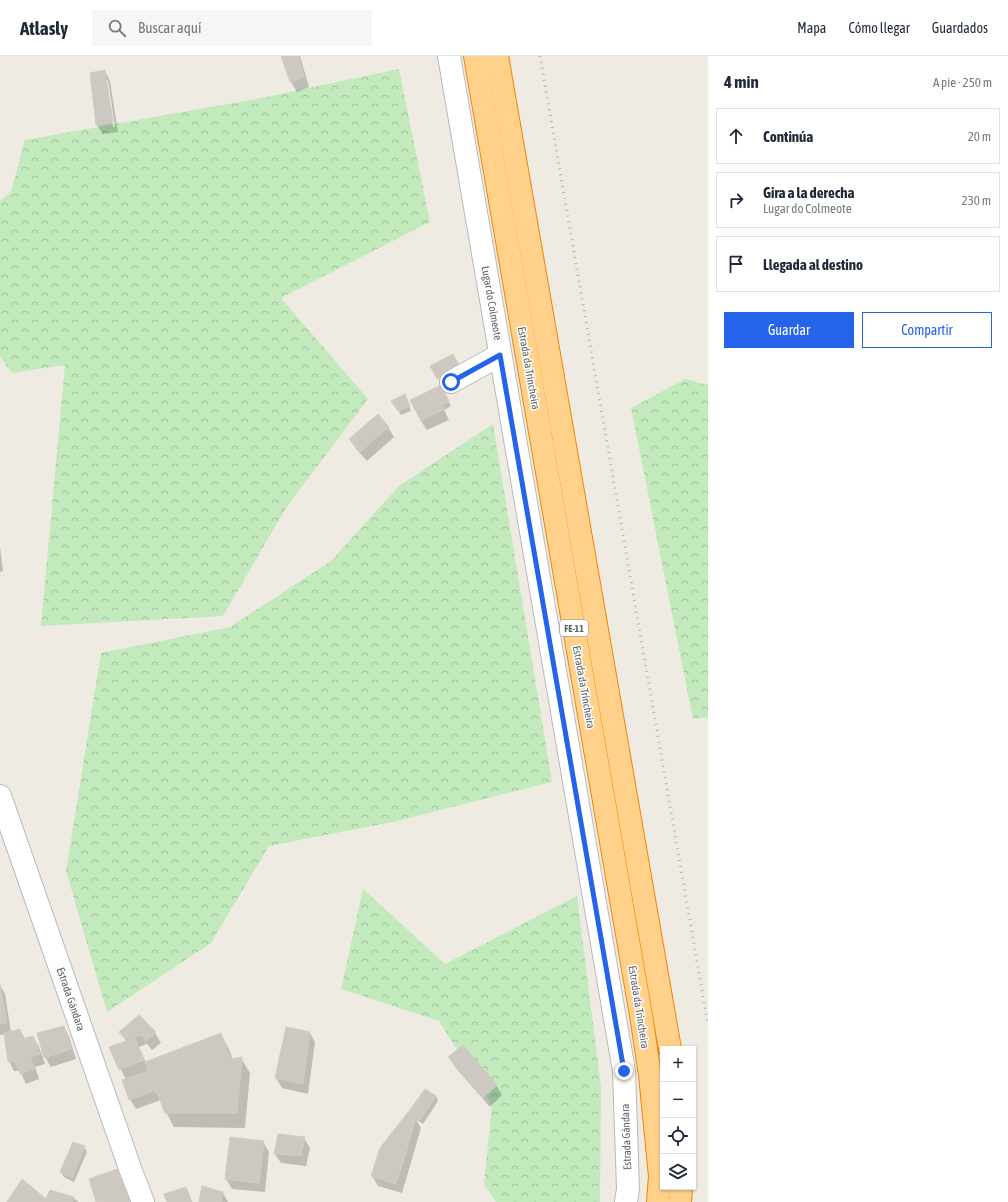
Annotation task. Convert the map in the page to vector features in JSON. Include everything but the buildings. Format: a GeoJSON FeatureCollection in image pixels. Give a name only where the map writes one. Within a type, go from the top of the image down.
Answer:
{"type":"FeatureCollection","features":[{"type":"Feature","properties":{"kind":"highway","name":"Estrada da Trincheira"},"geometry":{"type":"LineString","coordinates":[[475,56],[641,1015],[650,1075],[660,1176],[658,1202]]}},
{"type":"Feature","properties":{"kind":"highway","name":"Estrada da Trincheira"},"geometry":{"type":"LineString","coordinates":[[497,56],[669,1046]]}},
{"type":"Feature","properties":{"kind":"highway"},"geometry":{"type":"LineString","coordinates":[[680,1202],[681,1190]]}},
{"type":"Feature","properties":{"kind":"street","name":"Lugar do Colmeote"},"geometry":{"type":"LineString","coordinates":[[449,56],[624,1071]]}},
{"type":"Feature","properties":{"kind":"street"},"geometry":{"type":"LineString","coordinates":[[451,382],[500,355]]}},
{"type":"Feature","properties":{"kind":"street","name":"Estrada Gándara"},"geometry":{"type":"LineString","coordinates":[[0,796],[143,1202]]}},
{"type":"Feature","properties":{"kind":"street","name":"Estrada Gándara"},"geometry":{"type":"LineString","coordinates":[[624,1071],[628,1189],[626,1202]]}},
{"type":"Feature","properties":{"kind":"green space"},"geometry":{"type":"Polygon","coordinates":[[[399,69],[430,222],[281,298],[368,399],[286,508],[223,616],[41,626],[65,365],[12,373],[0,357],[0,201],[11,192],[25,140],[261,98],[399,69]]]}},
{"type":"Feature","properties":{"kind":"green space"},"geometry":{"type":"Polygon","coordinates":[[[685,379],[708,385],[708,717],[693,719],[631,408],[685,379]]]}},
{"type":"Feature","properties":{"kind":"green space"},"geometry":{"type":"Polygon","coordinates":[[[493,424],[552,782],[393,822],[269,846],[211,943],[107,1012],[66,871],[101,653],[230,627],[331,561],[399,486],[493,424]]]}},
{"type":"Feature","properties":{"kind":"green space"},"geometry":{"type":"Polygon","coordinates":[[[363,889],[445,964],[577,896],[601,1087],[600,1202],[496,1202],[484,1184],[492,1105],[439,1021],[341,989],[363,889]]]}},
{"type":"Feature","properties":{"kind":"railway"},"geometry":{"type":"LineString","coordinates":[[540,56],[708,1025]]}},
{"type":"Feature","properties":{"kind":"route"},"geometry":{"type":"LineString","coordinates":[[451,382],[500,355],[624,1071]]}}]}
